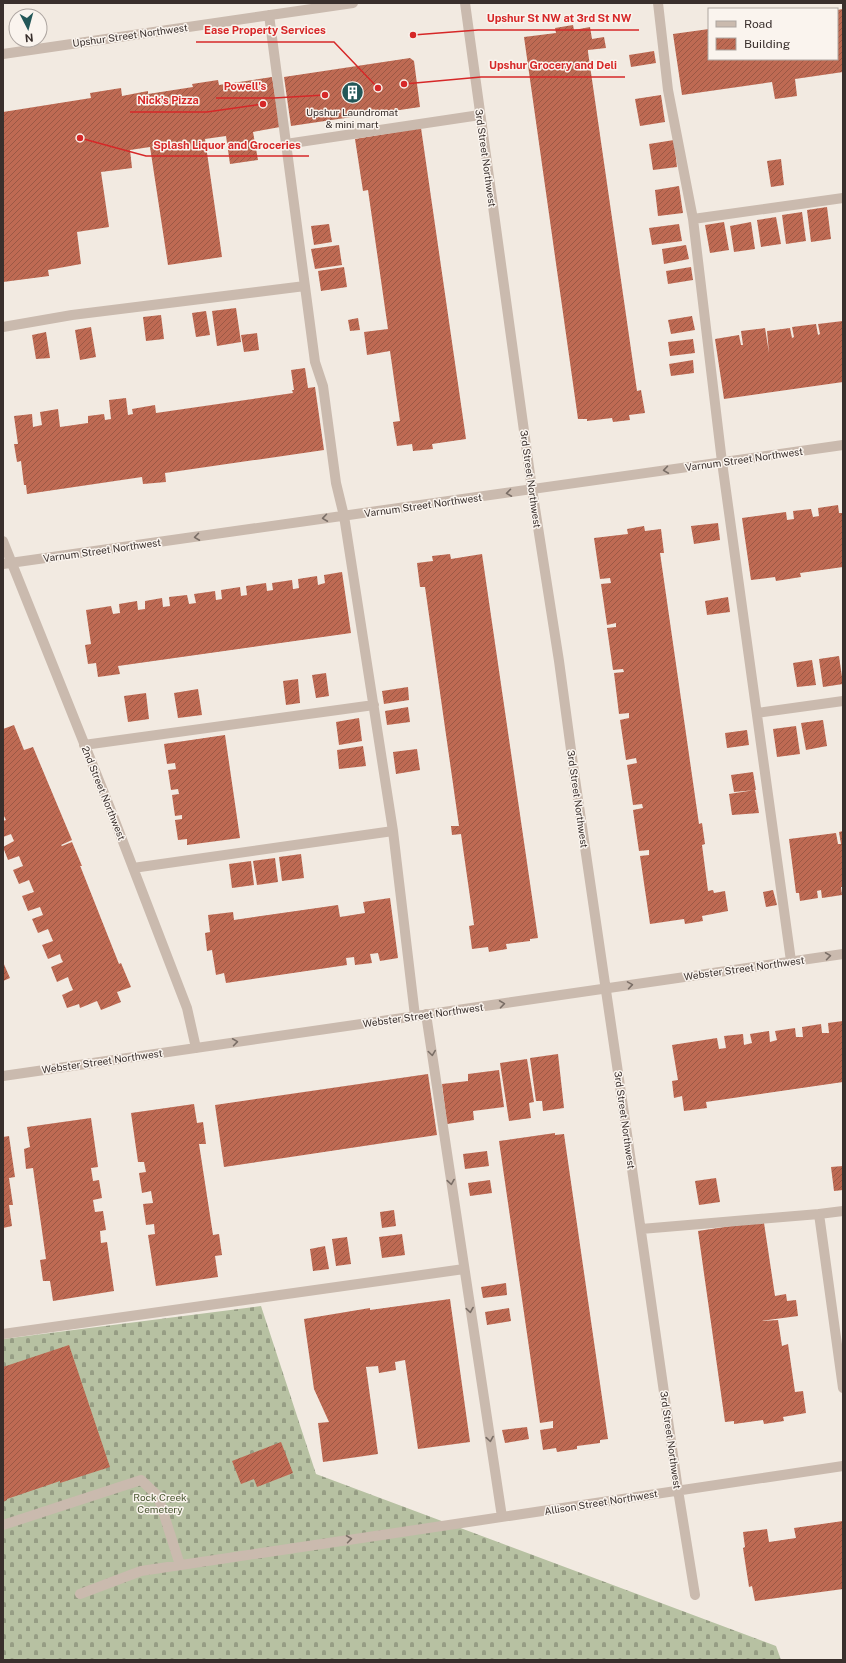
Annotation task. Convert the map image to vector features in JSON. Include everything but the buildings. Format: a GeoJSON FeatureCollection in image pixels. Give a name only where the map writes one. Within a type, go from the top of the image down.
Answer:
{"type":"FeatureCollection","features":[{"type":"Feature","properties":{"kind":"street","name":"Upshur Street Northwest"},"geometry":{"type":"LineString","coordinates":[[3,54],[353,3]]}},
{"type":"Feature","properties":{"kind":"street","name":"3rd Street Northwest"},"geometry":{"type":"LineString","coordinates":[[465,3],[532,489],[559,661],[678,1490],[695,1595]]}},
{"type":"Feature","properties":{"kind":"street"},"geometry":{"type":"LineString","coordinates":[[658,3],[668,90],[693,219],[722,462],[791,961]]}},
{"type":"Feature","properties":{"kind":"street"},"geometry":{"type":"LineString","coordinates":[[269,15],[315,362],[322,386],[336,483],[344,516],[393,831],[415,1016]]}},
{"type":"Feature","properties":{"kind":"street"},"geometry":{"type":"LineString","coordinates":[[286,144],[480,115]]}},
{"type":"Feature","properties":{"kind":"street"},"geometry":{"type":"LineString","coordinates":[[693,219],[843,198]]}},
{"type":"Feature","properties":{"kind":"street"},"geometry":{"type":"LineString","coordinates":[[3,327],[72,315],[305,286]]}},
{"type":"Feature","properties":{"kind":"street","name":"Varnum Street Northwest"},"geometry":{"type":"LineString","coordinates":[[7,564],[843,444]]}},
{"type":"Feature","properties":{"kind":"street","name":"2nd Street Northwest"},"geometry":{"type":"LineString","coordinates":[[3,541],[7,564],[84,745],[187,1008],[196,1048]]}},
{"type":"Feature","properties":{"kind":"street"},"geometry":{"type":"LineString","coordinates":[[757,713],[843,701]]}},
{"type":"Feature","properties":{"kind":"street"},"geometry":{"type":"LineString","coordinates":[[84,745],[374,705]]}},
{"type":"Feature","properties":{"kind":"street"},"geometry":{"type":"LineString","coordinates":[[133,868],[393,831]]}},
{"type":"Feature","properties":{"kind":"street","name":"Webster Street Northwest"},"geometry":{"type":"LineString","coordinates":[[3,1076],[843,954]]}},
{"type":"Feature","properties":{"kind":"street"},"geometry":{"type":"LineString","coordinates":[[426,1014],[502,1517]]}},
{"type":"Feature","properties":{"kind":"street"},"geometry":{"type":"LineString","coordinates":[[641,1229],[843,1211]]}},
{"type":"Feature","properties":{"kind":"street"},"geometry":{"type":"LineString","coordinates":[[819,1214],[843,1388]]}},
{"type":"Feature","properties":{"kind":"street"},"geometry":{"type":"LineString","coordinates":[[3,1334],[464,1269]]}},
{"type":"Feature","properties":{"kind":"street","name":"Allison Street Northwest"},"geometry":{"type":"LineString","coordinates":[[80,1594],[141,1571],[843,1466]]}},
{"type":"Feature","properties":{"kind":"street"},"geometry":{"type":"LineString","coordinates":[[3,1525],[141,1480],[158,1496],[180,1565]]}},
{"type":"Feature","properties":{"kind":"green space","name":"Rock Creek Cemetery"},"geometry":{"type":"Polygon","coordinates":[[[261,1306],[316,1474],[776,1646],[781,1660],[3,1660],[3,1339],[261,1306]]]}},
{"type":"Feature","properties":{"kind":"place","name":"Upshur St NW at 3rd St NW"},"geometry":{"type":"Point","coordinates":[413,35]}},
{"type":"Feature","properties":{"kind":"place","name":"Upshur Grocery and Deli"},"geometry":{"type":"Point","coordinates":[404,84]}},
{"type":"Feature","properties":{"kind":"place","name":"Ease Property Services"},"geometry":{"type":"Point","coordinates":[378,88]}},
{"type":"Feature","properties":{"kind":"place","name":"Upshur Laundromat & mini mart"},"geometry":{"type":"Point","coordinates":[352,92]}},
{"type":"Feature","properties":{"kind":"place","name":"Powell's"},"geometry":{"type":"Point","coordinates":[325,95]}},
{"type":"Feature","properties":{"kind":"place","name":"Nick's Pizza"},"geometry":{"type":"Point","coordinates":[263,104]}},
{"type":"Feature","properties":{"kind":"place","name":"Splash Liquor and Groceries"},"geometry":{"type":"Point","coordinates":[80,138]}}]}
